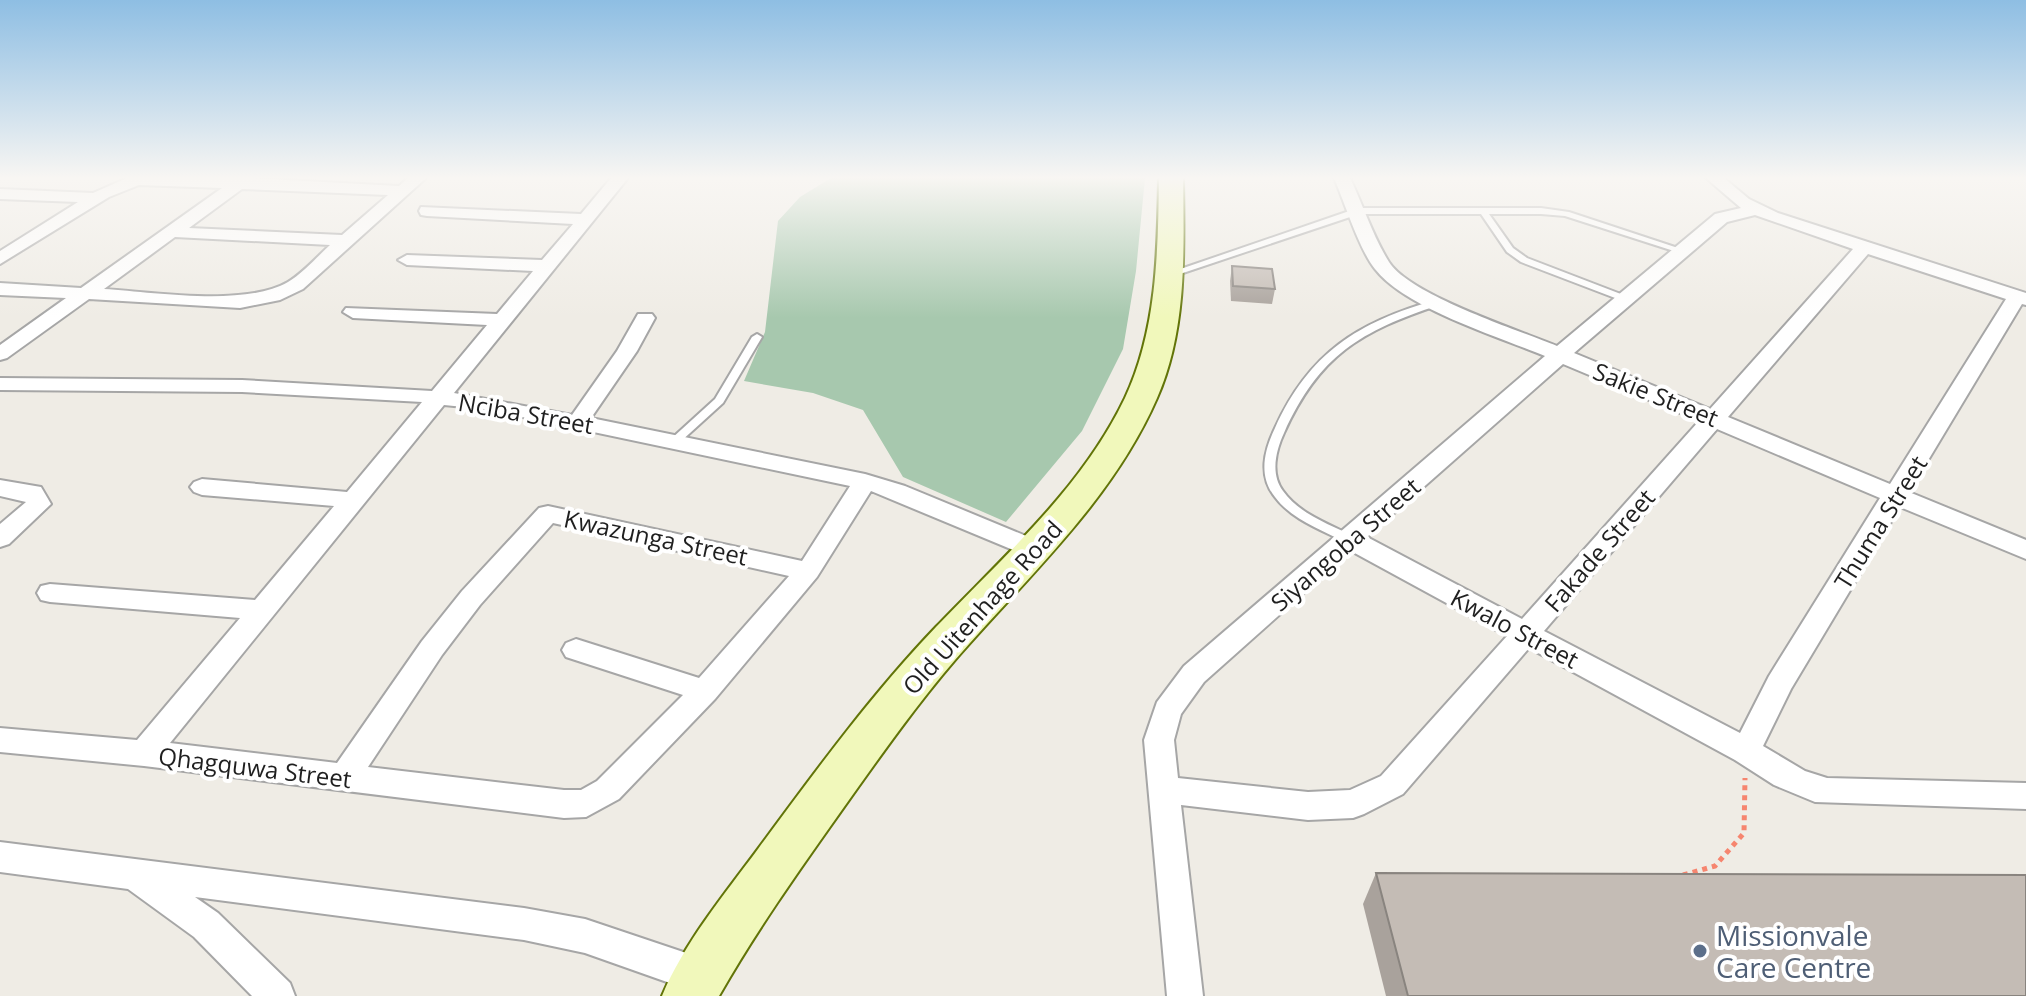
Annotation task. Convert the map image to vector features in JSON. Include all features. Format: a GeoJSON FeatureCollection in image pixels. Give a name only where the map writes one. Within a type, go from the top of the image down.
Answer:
{"type":"FeatureCollection","features":[{"type":"Feature","properties":{"kind":"street"},"geometry":{"type":"LineString","coordinates":[[0,259],[55,224]]}},
{"type":"Feature","properties":{"kind":"street"},"geometry":{"type":"LineString","coordinates":[[0,354],[181,224]]}},
{"type":"Feature","properties":{"kind":"street"},"geometry":{"type":"LineString","coordinates":[[0,289],[80,295],[256,300],[296,285],[366,224]]}},
{"type":"Feature","properties":{"kind":"street","name":"Qhagquwa Street"},"geometry":{"type":"LineString","coordinates":[[144,753],[580,224]]}},
{"type":"Feature","properties":{"kind":"street","name":"Old Uitenhage Road"},"geometry":{"type":"LineString","coordinates":[[695,986],[865,741],[939,650],[1091,485],[1119,442],[1141,397],[1163,329],[1171,274],[1171,224]]}},
{"type":"Feature","properties":{"kind":"street","name":"Sakie Street"},"geometry":{"type":"LineString","coordinates":[[1364,224],[1381,265],[1398,283],[1436,303],[2026,550]]}},
{"type":"Feature","properties":{"kind":"street","name":"Siyangoba Street"},"geometry":{"type":"LineString","coordinates":[[1185,996],[1159,740],[1167,710],[1194,674],[1351,540],[1623,298],[1713,224]]}},
{"type":"Feature","properties":{"kind":"street"},"geometry":{"type":"LineString","coordinates":[[1797,224],[2022,298]]}},
{"type":"Feature","properties":{"kind":"street"},"geometry":{"type":"LineString","coordinates":[[170,232],[347,241]]}},
{"type":"Feature","properties":{"kind":"street","name":"Fakade Street"},"geometry":{"type":"LineString","coordinates":[[1164,790],[1308,806],[1353,804],[1392,785],[1864,248]]}},
{"type":"Feature","properties":{"kind":"street"},"geometry":{"type":"LineString","coordinates":[[407,260],[546,266]]}},
{"type":"Feature","properties":{"kind":"street","name":"Thuma Street"},"geometry":{"type":"LineString","coordinates":[[1746,751],[1779,684],[2022,298]]}},
{"type":"Feature","properties":{"kind":"street"},"geometry":{"type":"LineString","coordinates":[[353,312],[502,320]]}},
{"type":"Feature","properties":{"kind":"street"},"geometry":{"type":"LineString","coordinates":[[578,422],[627,351],[645,318]]}},
{"type":"Feature","properties":{"kind":"street","name":"Nciba Street"},"geometry":{"type":"LineString","coordinates":[[0,384],[227,386],[440,397],[675,441],[865,482],[897,491],[1034,549]]}},
{"type":"Feature","properties":{"kind":"street","name":"Qhagquwa Street"},"geometry":{"type":"LineString","coordinates":[[144,753],[564,804],[586,803],[624,775],[705,691],[808,571],[865,482]]}},
{"type":"Feature","properties":{"kind":"street"},"geometry":{"type":"LineString","coordinates":[[202,487],[353,500]]}},
{"type":"Feature","properties":{"kind":"street"},"geometry":{"type":"LineString","coordinates":[[0,488],[33,493],[39,504],[0,538]]}},
{"type":"Feature","properties":{"kind":"street","name":"Kwazunga Street"},"geometry":{"type":"LineString","coordinates":[[345,777],[432,648],[471,598],[548,514],[808,571]]}},
{"type":"Feature","properties":{"kind":"street","name":"Kwalo Street"},"geometry":{"type":"LineString","coordinates":[[1351,540],[1746,751],[1797,783],[1827,791],[2026,796]]}},
{"type":"Feature","properties":{"kind":"street"},"geometry":{"type":"LineString","coordinates":[[50,593],[263,610]]}},
{"type":"Feature","properties":{"kind":"street"},"geometry":{"type":"LineString","coordinates":[[576,650],[705,691]]}},
{"type":"Feature","properties":{"kind":"street"},"geometry":{"type":"LineString","coordinates":[[0,740],[144,753]]}},
{"type":"Feature","properties":{"kind":"street"},"geometry":{"type":"LineString","coordinates":[[0,857],[524,924],[585,936],[695,986]]}},
{"type":"Feature","properties":{"kind":"street"},"geometry":{"type":"LineString","coordinates":[[135,874],[206,925],[277,996]]}},
{"type":"Feature","properties":{"kind":"lane"},"geometry":{"type":"LineString","coordinates":[[1171,274],[1318,224]]}},
{"type":"Feature","properties":{"kind":"lane"},"geometry":{"type":"LineString","coordinates":[[1492,224],[1510,250],[1524,260],[1623,298]]}},
{"type":"Feature","properties":{"kind":"lane"},"geometry":{"type":"LineString","coordinates":[[1599,224],[1680,250]]}},
{"type":"Feature","properties":{"kind":"lane","name":"Kwalo Street"},"geometry":{"type":"LineString","coordinates":[[1351,540],[1295,510],[1277,494],[1269,477],[1273,444],[1300,385],[1326,357],[1400,314],[1436,303]]}},
{"type":"Feature","properties":{"kind":"lane"},"geometry":{"type":"LineString","coordinates":[[675,441],[719,401],[757,337]]}},
{"type":"Feature","properties":{"kind":"path"},"geometry":{"type":"LineString","coordinates":[[1671,878],[1715,866],[1744,833],[1746,751]]}},
{"type":"Feature","properties":{"kind":"green space"},"geometry":{"type":"Polygon","coordinates":[[[778,224],[1141,224],[1123,349],[1082,431],[1006,522],[903,477],[863,410],[813,393],[744,381],[765,332],[778,224]]]}},
{"type":"Feature","properties":{"kind":"building"},"geometry":{"type":"Polygon","coordinates":[[[1232,266],[1272,269],[1275,289],[1233,286],[1232,266]]]}},
{"type":"Feature","properties":{"kind":"building","name":"Missionvale Care Centre"},"geometry":{"type":"Polygon","coordinates":[[[1376,873],[2026,875],[2026,996],[1408,996],[1376,873]]]}},
{"type":"Feature","properties":{"kind":"place","name":"Missionvale Care Centre"},"geometry":{"type":"Point","coordinates":[1700,951]}}]}
